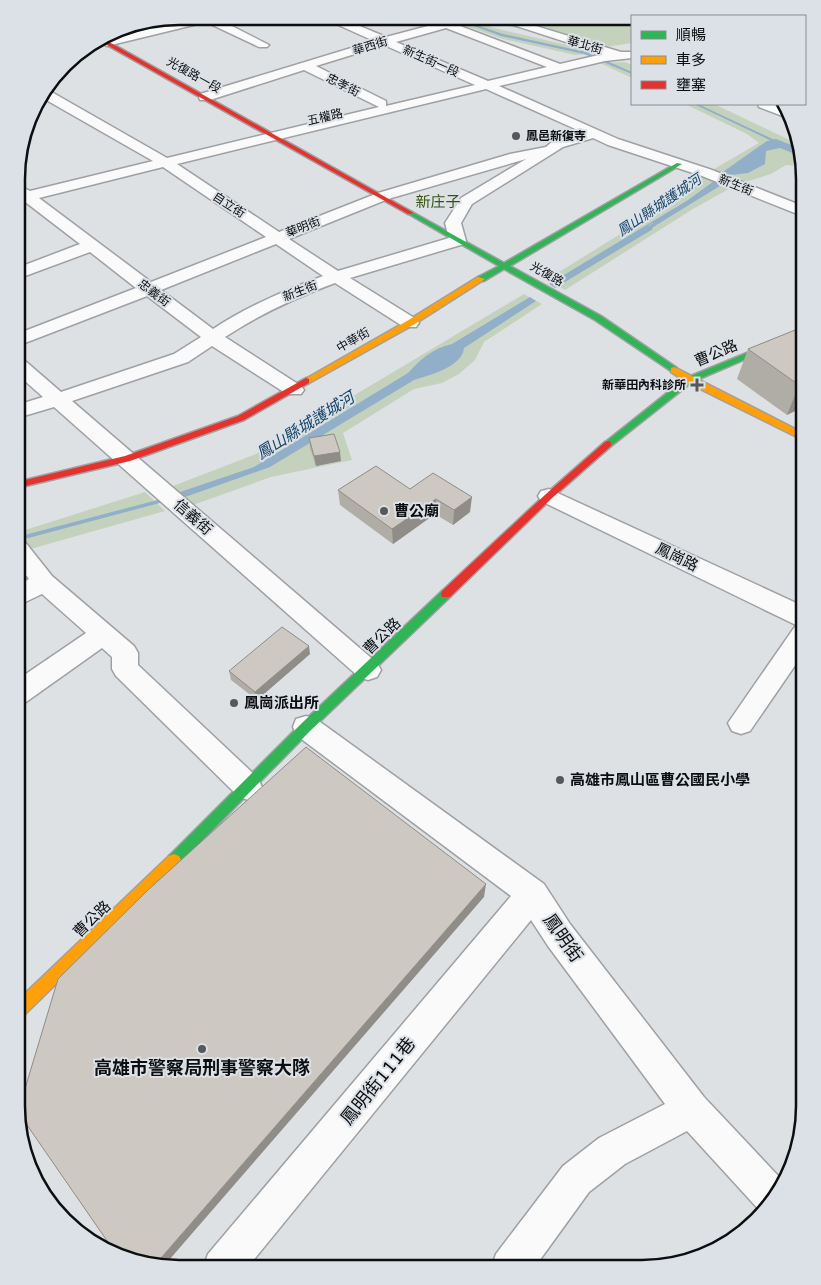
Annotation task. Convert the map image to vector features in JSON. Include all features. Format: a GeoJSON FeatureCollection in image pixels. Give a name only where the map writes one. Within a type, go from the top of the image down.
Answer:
{"type":"FeatureCollection","features":[{"type":"Feature","properties":{"kind":"street"},"geometry":{"type":"LineString","coordinates":[[119,38],[174,25]]}},
{"type":"Feature","properties":{"kind":"street"},"geometry":{"type":"LineString","coordinates":[[224,25],[263,45]]}},
{"type":"Feature","properties":{"kind":"street","name":"新生街一段"},"geometry":{"type":"LineString","coordinates":[[348,25],[529,103]]}},
{"type":"Feature","properties":{"kind":"street","name":"華西街"},"geometry":{"type":"LineString","coordinates":[[205,97],[443,25]]}},
{"type":"Feature","properties":{"kind":"street","name":"華西街"},"geometry":{"type":"LineString","coordinates":[[450,25],[556,67]]}},
{"type":"Feature","properties":{"kind":"street","name":"華北街"},"geometry":{"type":"LineString","coordinates":[[519,25],[610,54]]}},
{"type":"Feature","properties":{"kind":"street","name":"光復路一段"},"geometry":{"type":"LineString","coordinates":[[108,43],[270,134]]}},
{"type":"Feature","properties":{"kind":"street"},"geometry":{"type":"LineString","coordinates":[[610,54],[631,50]]}},
{"type":"Feature","properties":{"kind":"street"},"geometry":{"type":"LineString","coordinates":[[610,54],[631,55]]}},
{"type":"Feature","properties":{"kind":"street","name":"五權路"},"geometry":{"type":"LineString","coordinates":[[25,192],[610,54]]}},
{"type":"Feature","properties":{"kind":"street","name":"忠孝街"},"geometry":{"type":"LineString","coordinates":[[306,66],[381,104]]}},
{"type":"Feature","properties":{"kind":"street","name":"五權路"},"geometry":{"type":"LineString","coordinates":[[270,134],[381,104],[484,84]]}},
{"type":"Feature","properties":{"kind":"street","name":"自立街"},"geometry":{"type":"LineString","coordinates":[[50,96],[160,160],[336,277],[410,323]]}},
{"type":"Feature","properties":{"kind":"street","name":"新生街"},"geometry":{"type":"LineString","coordinates":[[529,103],[613,142],[679,164],[796,209]]}},
{"type":"Feature","properties":{"kind":"street"},"geometry":{"type":"LineString","coordinates":[[766,105],[779,111]]}},
{"type":"Feature","properties":{"kind":"street","name":"華明街"},"geometry":{"type":"LineString","coordinates":[[25,338],[150,290],[383,196],[515,157],[550,150],[558,144],[595,133]]}},
{"type":"Feature","properties":{"kind":"street","name":"光復路"},"geometry":{"type":"LineString","coordinates":[[270,134],[598,318],[689,380],[796,434]]}},
{"type":"Feature","properties":{"kind":"street"},"geometry":{"type":"LineString","coordinates":[[458,241],[453,223],[466,201],[550,150]]}},
{"type":"Feature","properties":{"kind":"street","name":"中華街"},"geometry":{"type":"LineString","coordinates":[[25,483],[127,459],[241,418],[294,390],[410,323],[679,164]]}},
{"type":"Feature","properties":{"kind":"street","name":"忠義街"},"geometry":{"type":"LineString","coordinates":[[25,197],[213,338],[294,390]]}},
{"type":"Feature","properties":{"kind":"street","name":"新生街"},"geometry":{"type":"LineString","coordinates":[[25,410],[133,376],[173,361],[213,338],[250,313],[283,296],[336,277],[458,241]]}},
{"type":"Feature","properties":{"kind":"street"},"geometry":{"type":"LineString","coordinates":[[25,271],[91,246]]}},
{"type":"Feature","properties":{"kind":"street","name":"曹公路"},"geometry":{"type":"LineString","coordinates":[[25,1004],[248,787],[306,727],[549,496],[599,451],[689,380],[787,339]]}},
{"type":"Feature","properties":{"kind":"street","name":"信義街"},"geometry":{"type":"LineString","coordinates":[[25,371],[368,670]]}},
{"type":"Feature","properties":{"kind":"street","name":"鳳崗路"},"geometry":{"type":"LineString","coordinates":[[549,496],[796,614]]}},
{"type":"Feature","properties":{"kind":"street"},"geometry":{"type":"LineString","coordinates":[[25,558],[44,582],[125,653],[124,669],[248,787]]}},
{"type":"Feature","properties":{"kind":"street"},"geometry":{"type":"LineString","coordinates":[[25,593],[44,582]]}},
{"type":"Feature","properties":{"kind":"street"},"geometry":{"type":"LineString","coordinates":[[25,688],[103,634]]}},
{"type":"Feature","properties":{"kind":"street"},"geometry":{"type":"LineString","coordinates":[[740,724],[796,644]]}},
{"type":"Feature","properties":{"kind":"street","name":"鳳明街"},"geometry":{"type":"LineString","coordinates":[[306,727],[533,894],[560,935],[692,1110],[769,1193]]}},
{"type":"Feature","properties":{"kind":"street","name":"鳳明街111巷"},"geometry":{"type":"LineString","coordinates":[[229,1260],[533,894]]}},
{"type":"Feature","properties":{"kind":"street"},"geometry":{"type":"LineString","coordinates":[[516,1260],[576,1179],[612,1151],[692,1110]]}},
{"type":"Feature","properties":{"kind":"green space"},"geometry":{"type":"Polygon","coordinates":[[[464,25],[485,25],[601,53],[575,55],[503,39],[464,25]]]}},
{"type":"Feature","properties":{"kind":"green space"},"geometry":{"type":"Polygon","coordinates":[[[504,25],[631,25],[631,43],[599,48],[504,25]]]}},
{"type":"Feature","properties":{"kind":"green space"},"geometry":{"type":"Polygon","coordinates":[[[625,62],[631,65],[631,78],[600,63],[625,62]]]}},
{"type":"Feature","properties":{"kind":"green space"},"geometry":{"type":"Polygon","coordinates":[[[687,105],[716,105],[791,141],[795,166],[786,165],[771,174],[736,185],[693,209],[565,290],[546,280],[651,215],[696,185],[707,173],[759,143],[747,134],[687,105]]]}},
{"type":"Feature","properties":{"kind":"green space"},"geometry":{"type":"Polygon","coordinates":[[[524,294],[542,304],[484,342],[475,360],[459,374],[442,383],[414,389],[343,433],[352,460],[271,477],[193,505],[173,486],[256,454],[524,294]]]}},
{"type":"Feature","properties":{"kind":"green space"},"geometry":{"type":"Polygon","coordinates":[[[145,492],[165,511],[27,550],[25,530],[145,492]]]}},
{"type":"Feature","properties":{"kind":"water"},"geometry":{"type":"Polygon","coordinates":[[[776,139],[792,145],[794,154],[780,148],[766,151],[765,164],[748,173],[731,175],[726,179],[717,176],[767,141],[776,139]]]}},
{"type":"Feature","properties":{"kind":"water"},"geometry":{"type":"Polygon","coordinates":[[[714,181],[723,184],[658,224],[652,223],[648,226],[653,229],[555,288],[549,284],[688,200],[714,181]]]}},
{"type":"Feature","properties":{"kind":"water"},"geometry":{"type":"Polygon","coordinates":[[[530,297],[536,301],[464,348],[462,355],[452,365],[436,373],[414,380],[270,467],[185,497],[180,492],[254,467],[408,373],[433,351],[452,344],[530,297]]]}},
{"type":"Feature","properties":{"kind":"building"},"geometry":{"type":"Polygon","coordinates":[[[796,330],[796,383],[748,349],[796,330]]]}},
{"type":"Feature","properties":{"kind":"building"},"geometry":{"type":"Polygon","coordinates":[[[334,434],[340,452],[314,456],[309,438],[334,434]]]}},
{"type":"Feature","properties":{"kind":"building"},"geometry":{"type":"Polygon","coordinates":[[[376,466],[410,489],[433,473],[472,497],[454,510],[436,499],[392,529],[338,490],[376,466]]]}},
{"type":"Feature","properties":{"kind":"building"},"geometry":{"type":"Polygon","coordinates":[[[282,627],[309,646],[255,692],[229,671],[282,627]]]}},
{"type":"Feature","properties":{"kind":"building","name":"高雄市警察局刑事警察大隊"},"geometry":{"type":"Polygon","coordinates":[[[306,747],[486,884],[160,1259],[139,1255],[108,1242],[26,1124],[25,1116],[25,1089],[58,979],[148,890],[306,747]]]}},
{"type":"Feature","properties":{"kind":"waterway"},"geometry":{"type":"LineString","coordinates":[[473,25],[502,35],[585,53],[631,73]]}},
{"type":"Feature","properties":{"kind":"waterway"},"geometry":{"type":"LineString","coordinates":[[698,105],[779,143]]}},
{"type":"Feature","properties":{"kind":"waterway","name":"鳳山縣城護城河"},"geometry":{"type":"LineString","coordinates":[[643,232],[663,219]]}},
{"type":"Feature","properties":{"kind":"waterway","name":"鳳山縣城護城河"},"geometry":{"type":"LineString","coordinates":[[25,537],[169,499]]}},
{"type":"Feature","properties":{"kind":"traffic: fast"},"geometry":{"type":"LineString","coordinates":[[481,279],[679,164]]}},
{"type":"Feature","properties":{"kind":"traffic: fast"},"geometry":{"type":"LineString","coordinates":[[410,213],[598,318],[674,370]]}},
{"type":"Feature","properties":{"kind":"traffic: fast"},"geometry":{"type":"LineString","coordinates":[[608,444],[689,380],[779,343]]}},
{"type":"Feature","properties":{"kind":"traffic: fast"},"geometry":{"type":"LineString","coordinates":[[174,860],[306,727],[446,594]]}},
{"type":"Feature","properties":{"kind":"traffic: slow"},"geometry":{"type":"LineString","coordinates":[[306,381],[410,323],[481,279]]}},
{"type":"Feature","properties":{"kind":"traffic: slow"},"geometry":{"type":"LineString","coordinates":[[674,370],[689,380],[796,434]]}},
{"type":"Feature","properties":{"kind":"traffic: slow"},"geometry":{"type":"LineString","coordinates":[[25,1004],[174,860]]}},
{"type":"Feature","properties":{"kind":"traffic: jam"},"geometry":{"type":"LineString","coordinates":[[107,43],[410,213]]}},
{"type":"Feature","properties":{"kind":"traffic: jam"},"geometry":{"type":"LineString","coordinates":[[25,483],[127,459],[241,418],[306,381]]}},
{"type":"Feature","properties":{"kind":"traffic: jam"},"geometry":{"type":"LineString","coordinates":[[446,594],[549,496],[608,444]]}},
{"type":"Feature","properties":{"kind":"place","name":"鳳邑新復寺"},"geometry":{"type":"Point","coordinates":[516,136]}},
{"type":"Feature","properties":{"kind":"place","name":"新華田內科診所"},"geometry":{"type":"Point","coordinates":[697,385]}},
{"type":"Feature","properties":{"kind":"place","name":"曹公廟"},"geometry":{"type":"Point","coordinates":[384,511]}},
{"type":"Feature","properties":{"kind":"place","name":"鳳崗派出所"},"geometry":{"type":"Point","coordinates":[234,703]}},
{"type":"Feature","properties":{"kind":"place","name":"高雄市鳳山區曹公國民小學"},"geometry":{"type":"Point","coordinates":[560,780]}},
{"type":"Feature","properties":{"kind":"place","name":"高雄市警察局刑事警察大隊"},"geometry":{"type":"Point","coordinates":[202,1049]}},
{"type":"Feature","properties":{"kind":"district","name":"新庄子"},"geometry":{"type":"Point","coordinates":[438,202]}}]}
